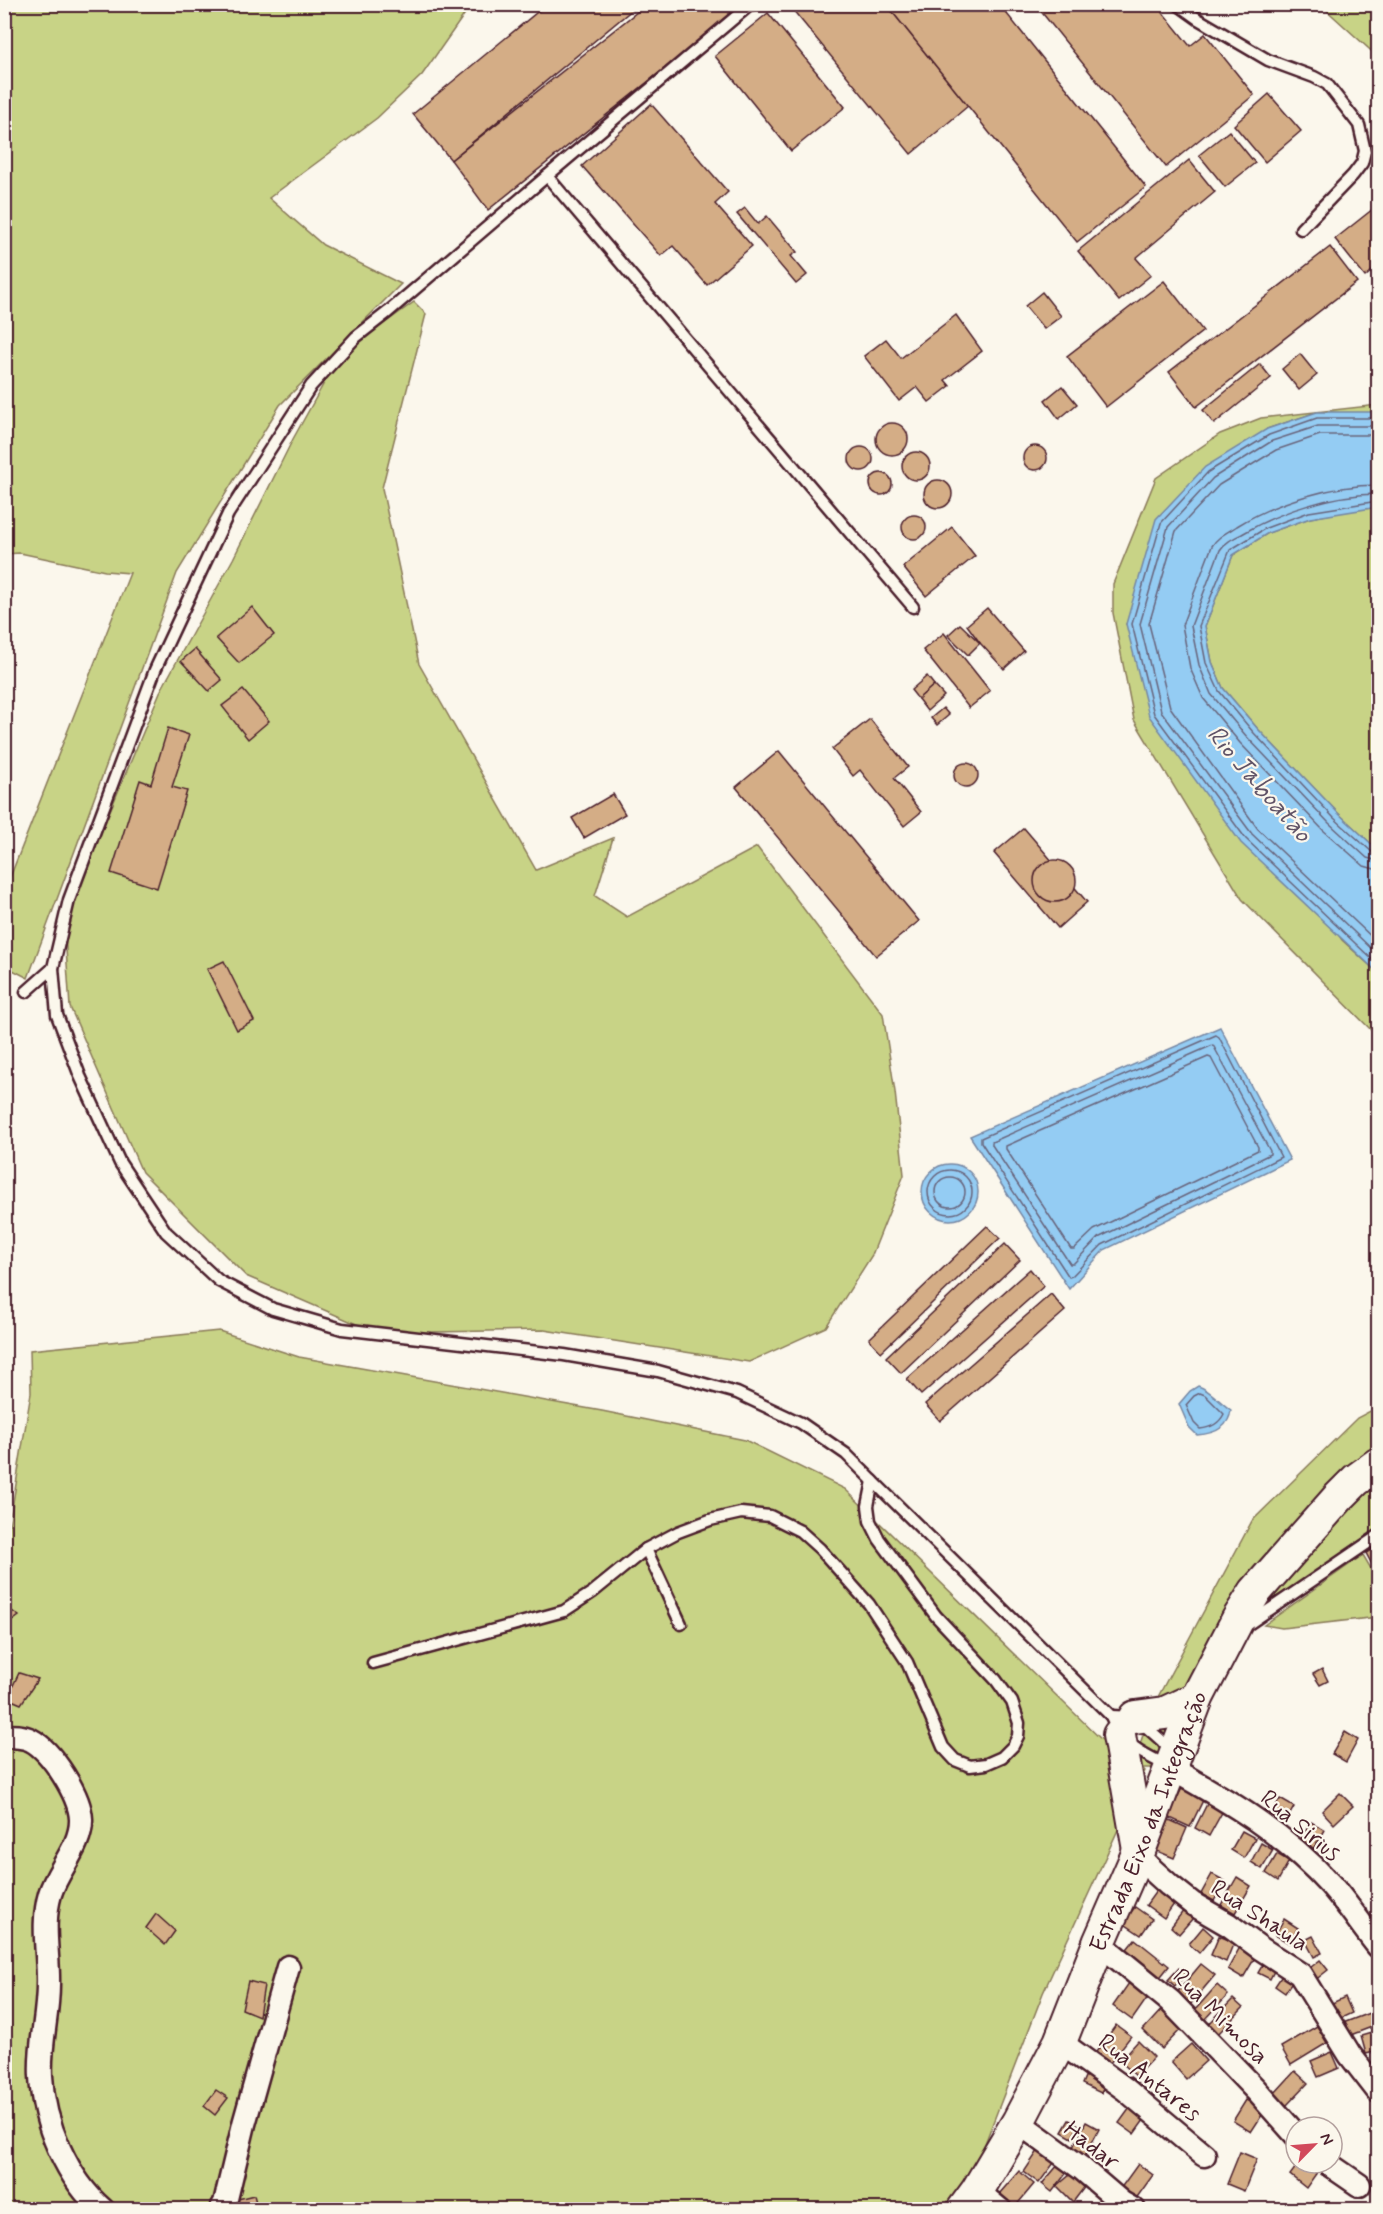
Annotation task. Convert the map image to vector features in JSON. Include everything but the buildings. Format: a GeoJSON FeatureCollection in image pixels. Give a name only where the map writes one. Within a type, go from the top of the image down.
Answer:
{"type":"FeatureCollection","features":[{"type":"Feature","properties":{"kind":"main road","name":"Estrada Eixo da Integração"},"geometry":{"type":"LineString","coordinates":[[980,2203],[1018,2121],[1060,2042],[1138,1853],[1197,1698],[1227,1638],[1255,1592],[1344,1492],[1378,1464]]}},
{"type":"Feature","properties":{"kind":"main road"},"geometry":{"type":"LineString","coordinates":[[1138,1853],[1121,1723],[1165,1713],[1197,1698]]}},
{"type":"Feature","properties":{"kind":"street"},"geometry":{"type":"LineString","coordinates":[[4,1736],[31,1740],[45,1751],[69,1784],[79,1805],[81,1821],[79,1833],[50,1893],[46,1912],[48,1983],[41,2075],[47,2112],[65,2158],[88,2197],[103,2210]]}},
{"type":"Feature","properties":{"kind":"street","name":"Rua Sirius"},"geometry":{"type":"LineString","coordinates":[[1172,1762],[1263,1823],[1330,1885],[1378,1946]]}},
{"type":"Feature","properties":{"kind":"street","name":"Rua Shaula"},"geometry":{"type":"LineString","coordinates":[[1138,1853],[1168,1885],[1193,1904],[1229,1925],[1300,1974],[1350,2055],[1378,2091]]}},
{"type":"Feature","properties":{"kind":"street","name":"Rua Mimosa"},"geometry":{"type":"LineString","coordinates":[[1099,1943],[1170,2001],[1284,2122]]}},
{"type":"Feature","properties":{"kind":"street"},"geometry":{"type":"LineString","coordinates":[[221,2210],[225,2203],[288,1967]]}},
{"type":"Feature","properties":{"kind":"street","name":"Rua Antares"},"geometry":{"type":"LineString","coordinates":[[1060,2042],[1125,2089],[1204,2155]]}},
{"type":"Feature","properties":{"kind":"street","name":"Hadar"},"geometry":{"type":"LineString","coordinates":[[1018,2121],[1134,2210]]}},
{"type":"Feature","properties":{"kind":"street"},"geometry":{"type":"LineString","coordinates":[[1344,2175],[1359,2185]]}},
{"type":"Feature","properties":{"kind":"lane"},"geometry":{"type":"LineString","coordinates":[[751,4],[356,337],[312,386],[228,514],[155,670],[69,900],[53,968],[57,1015],[80,1076],[120,1163],[166,1232],[219,1281],[273,1309],[342,1329],[564,1355],[658,1371],[737,1393],[801,1423],[846,1454],[1121,1723],[1149,1757],[1172,1762]]}},
{"type":"Feature","properties":{"kind":"lane"},"geometry":{"type":"LineString","coordinates":[[1177,4],[1268,60],[1327,84],[1359,125],[1365,151],[1362,163],[1301,229]]}},
{"type":"Feature","properties":{"kind":"lane"},"geometry":{"type":"LineString","coordinates":[[547,176],[913,607]]}},
{"type":"Feature","properties":{"kind":"lane"},"geometry":{"type":"LineString","coordinates":[[26,992],[53,968]]}},
{"type":"Feature","properties":{"kind":"lane"},"geometry":{"type":"LineString","coordinates":[[373,1663],[564,1611],[593,1592],[646,1549],[678,1532],[710,1520],[741,1513],[770,1516],[800,1531],[820,1549],[869,1604],[907,1662],[932,1724],[949,1754],[955,1760],[970,1766],[987,1764],[1002,1757],[1013,1746],[1018,1736],[1019,1723],[1011,1702],[996,1680],[936,1616],[879,1539],[870,1521],[868,1506],[873,1480]]}},
{"type":"Feature","properties":{"kind":"lane"},"geometry":{"type":"LineString","coordinates":[[1227,1638],[1378,1536]]}},
{"type":"Feature","properties":{"kind":"lane"},"geometry":{"type":"LineString","coordinates":[[646,1549],[681,1624]]}},
{"type":"Feature","properties":{"kind":"lane"},"geometry":{"type":"LineString","coordinates":[[1121,1723],[1162,1742],[1172,1762]]}},
{"type":"Feature","properties":{"kind":"green space"},"geometry":{"type":"Polygon","coordinates":[[[6,5],[471,5],[422,75],[377,118],[269,198],[323,245],[401,284],[280,405],[177,573],[28,978],[5,966],[5,890],[130,573],[105,571],[20,553],[5,554],[4,7],[6,5]]]}},
{"type":"Feature","properties":{"kind":"green space"},"geometry":{"type":"Polygon","coordinates":[[[1320,5],[1378,5],[1378,57],[1322,6],[1320,5]]]}},
{"type":"Feature","properties":{"kind":"green space"},"geometry":{"type":"Polygon","coordinates":[[[414,302],[426,314],[382,488],[419,664],[536,870],[613,838],[595,896],[627,917],[757,847],[883,1014],[895,1092],[904,1175],[872,1255],[826,1327],[749,1362],[544,1330],[377,1333],[246,1276],[142,1172],[70,1007],[64,920],[160,692],[233,559],[293,439],[339,356],[414,302]]]}},
{"type":"Feature","properties":{"kind":"green space"},"geometry":{"type":"Polygon","coordinates":[[[1378,405],[1378,414],[1317,412],[1267,429],[1126,624],[1342,940],[1378,973],[1378,1037],[1242,899],[1134,720],[1113,613],[1113,584],[1156,478],[1220,434],[1261,418],[1378,405]]]}},
{"type":"Feature","properties":{"kind":"green space"},"geometry":{"type":"Polygon","coordinates":[[[1378,507],[1378,850],[1338,813],[1257,728],[1223,688],[1212,662],[1205,626],[1233,555],[1268,533],[1310,518],[1378,507]]]}},
{"type":"Feature","properties":{"kind":"green space"},"geometry":{"type":"Polygon","coordinates":[[[219,1331],[299,1357],[602,1411],[745,1440],[845,1489],[1106,1744],[1134,1763],[1151,1710],[1252,1521],[1357,1418],[1378,1407],[1378,1464],[1277,1567],[1170,1768],[1142,1768],[1145,1771],[1043,1993],[974,2172],[947,2209],[5,2210],[4,1557],[31,1393],[30,1350],[219,1331]]]}},
{"type":"Feature","properties":{"kind":"green space"},"geometry":{"type":"Polygon","coordinates":[[[1378,1481],[1378,1529],[1263,1609],[1330,1523],[1361,1493],[1378,1481]]]}},
{"type":"Feature","properties":{"kind":"green space"},"geometry":{"type":"Polygon","coordinates":[[[1363,1555],[1373,1572],[1378,1569],[1378,1617],[1282,1628],[1264,1625],[1363,1555]]]}},
{"type":"Feature","properties":{"kind":"water","name":"Rio Jaboatão"},"geometry":{"type":"Polygon","coordinates":[[[1317,412],[1378,412],[1378,507],[1310,518],[1268,533],[1233,555],[1205,626],[1212,662],[1223,688],[1257,728],[1338,813],[1378,850],[1378,973],[1241,843],[1149,716],[1126,624],[1156,519],[1205,467],[1267,429],[1317,412]]]}},
{"type":"Feature","properties":{"kind":"water"},"geometry":{"type":"Polygon","coordinates":[[[1220,1027],[1290,1160],[1104,1250],[1069,1289],[970,1136],[1220,1027]]]}},
{"type":"Feature","properties":{"kind":"water"},"geometry":{"type":"Polygon","coordinates":[[[944,1164],[956,1164],[966,1168],[974,1176],[978,1192],[974,1208],[966,1216],[956,1220],[944,1220],[934,1216],[926,1208],[922,1198],[922,1186],[926,1176],[934,1168],[944,1164]]]}},
{"type":"Feature","properties":{"kind":"water"},"geometry":{"type":"Polygon","coordinates":[[[1198,1386],[1211,1393],[1231,1410],[1224,1426],[1209,1433],[1197,1435],[1189,1427],[1179,1404],[1190,1391],[1198,1386]]]}}]}
